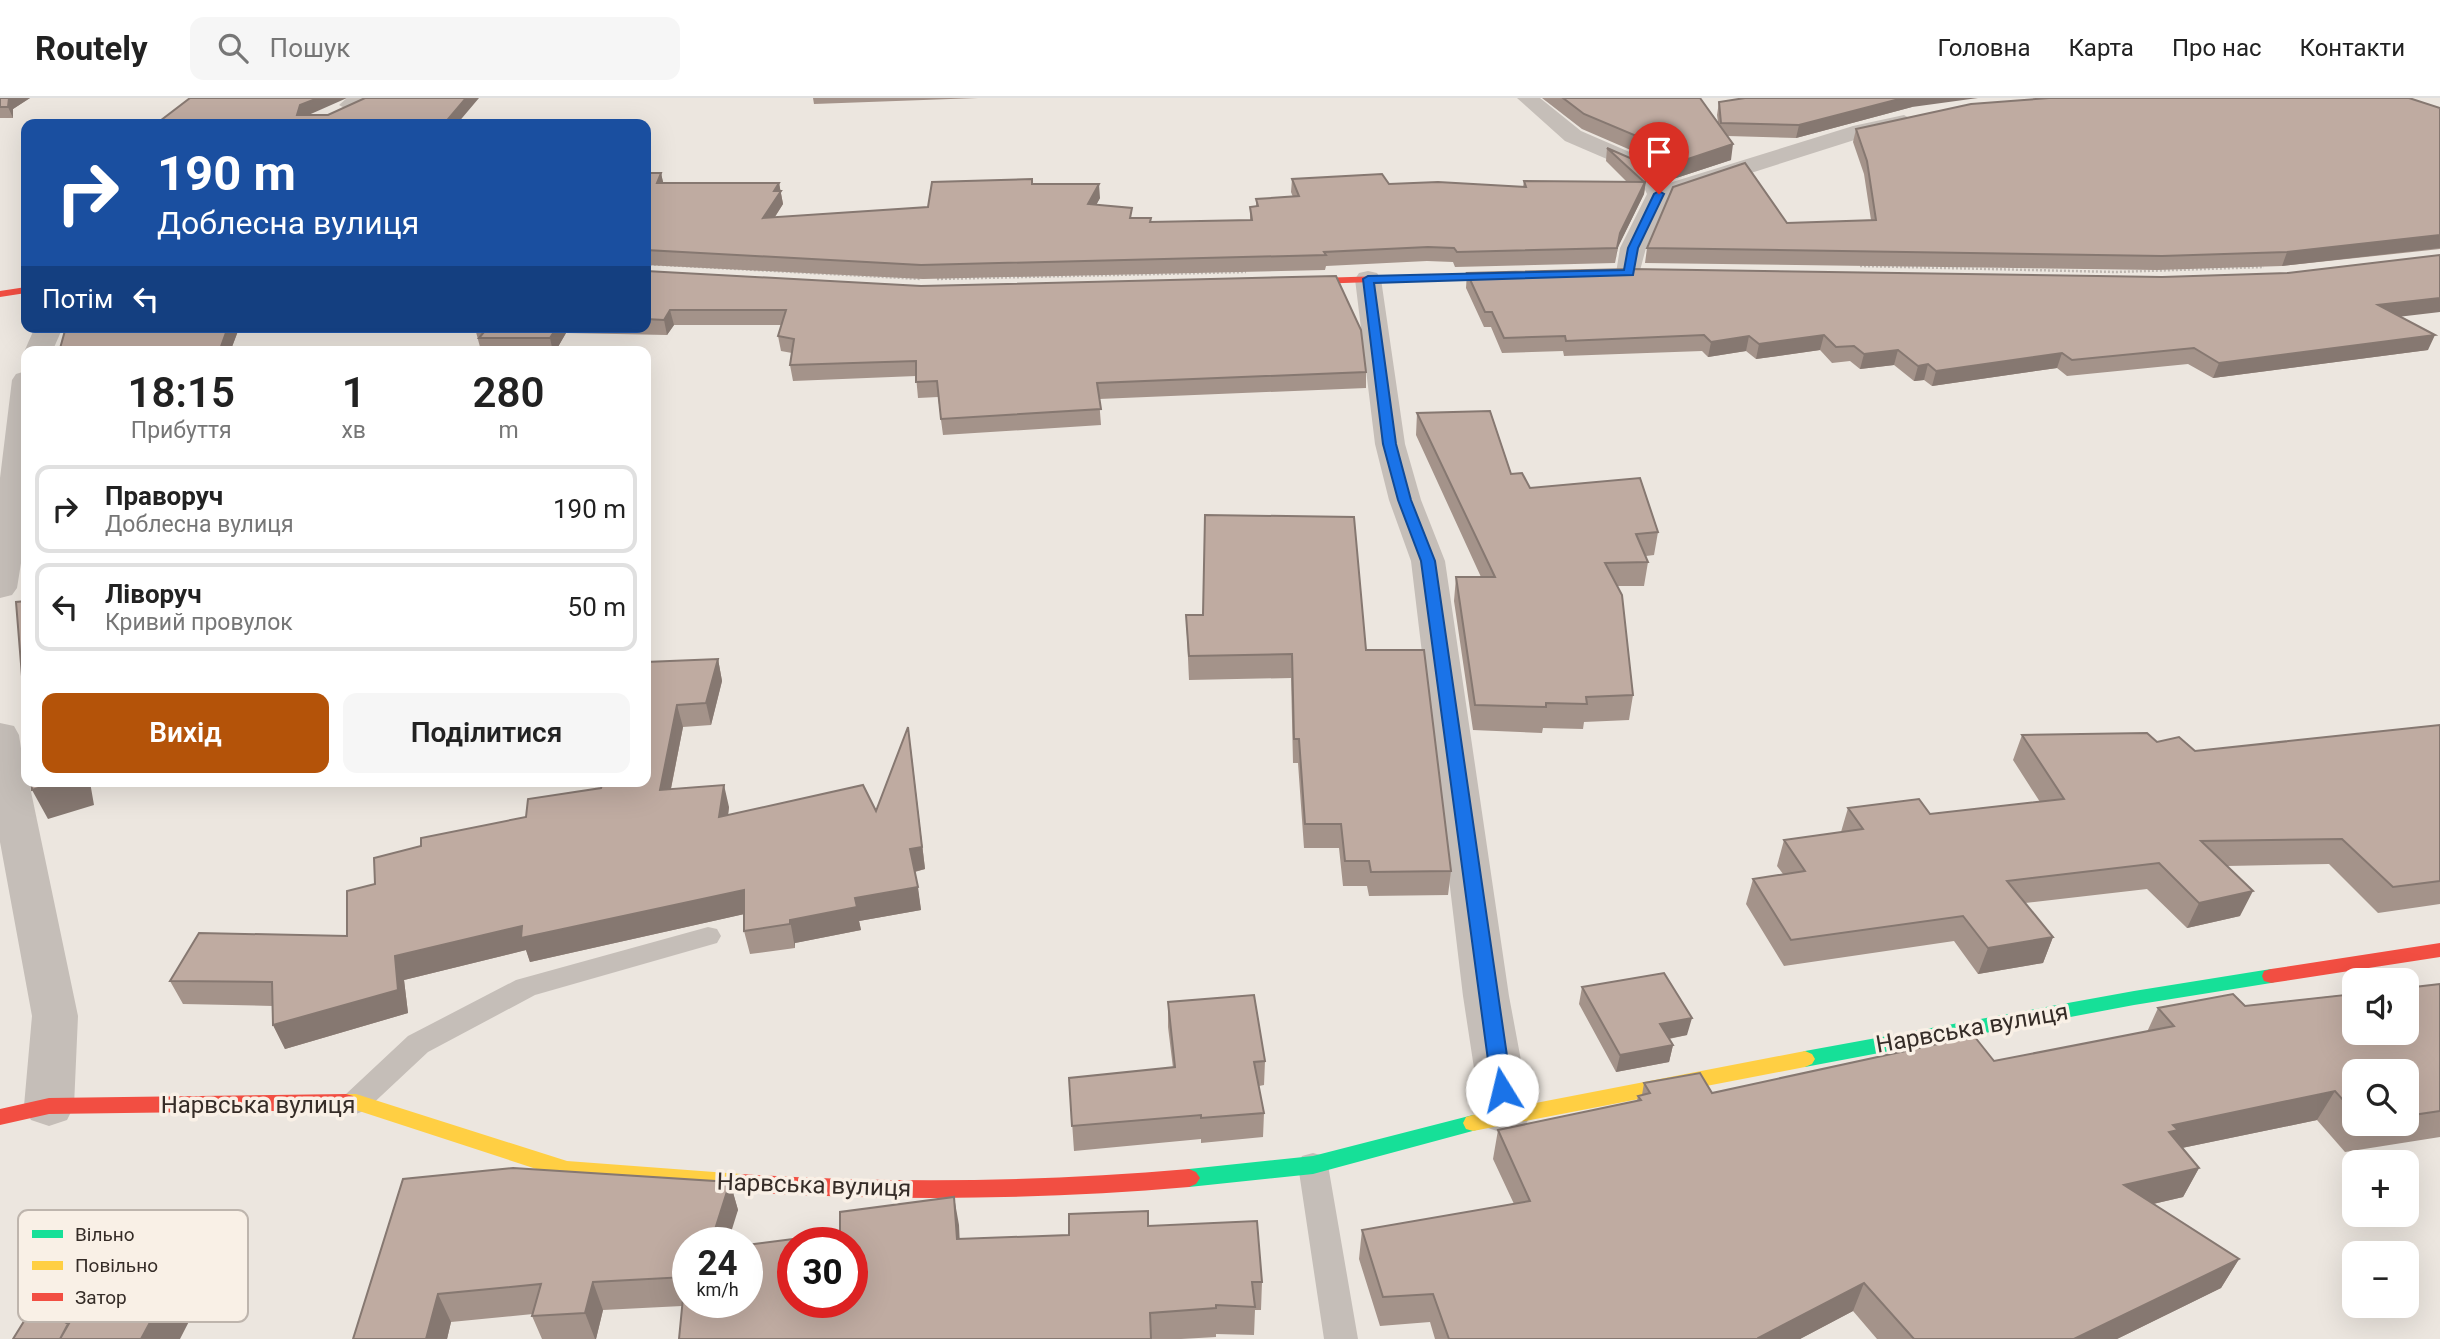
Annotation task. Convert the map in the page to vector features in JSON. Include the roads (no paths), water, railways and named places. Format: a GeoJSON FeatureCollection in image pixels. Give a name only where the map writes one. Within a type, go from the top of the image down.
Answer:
{"type":"FeatureCollection","features":[{"type":"Feature","properties":{"kind":"street"},"geometry":{"type":"LineString","coordinates":[[329,116],[356,102],[371,98]]}},
{"type":"Feature","properties":{"kind":"street"},"geometry":{"type":"LineString","coordinates":[[1527,98],[1573,136],[1647,168],[1659,194]]}},
{"type":"Feature","properties":{"kind":"street"},"geometry":{"type":"LineString","coordinates":[[1629,273],[1633,248],[1659,194],[1861,131],[1921,118]]}},
{"type":"Feature","properties":{"kind":"street"},"geometry":{"type":"LineString","coordinates":[[1267,282],[1529,274]]}},
{"type":"Feature","properties":{"kind":"street"},"geometry":{"type":"LineString","coordinates":[[1368,279],[1390,444],[1405,500],[1428,561],[1486,996],[1506,1114]]}},
{"type":"Feature","properties":{"kind":"street"},"geometry":{"type":"LineString","coordinates":[[0,294],[21,291]]}},
{"type":"Feature","properties":{"kind":"street"},"geometry":{"type":"LineString","coordinates":[[0,589],[11,524],[21,428]]}},
{"type":"Feature","properties":{"kind":"street"},"geometry":{"type":"LineString","coordinates":[[0,735],[55,1016],[49,1105]]}},
{"type":"Feature","properties":{"kind":"street","name":"Нарвська вулиця"},"geometry":{"type":"LineString","coordinates":[[0,1117],[49,1105],[356,1102],[567,1170],[838,1190],[1099,1187],[1313,1165],[1506,1114],[2134,998],[2440,950]]}},
{"type":"Feature","properties":{"kind":"lane"},"geometry":{"type":"LineString","coordinates":[[356,1102],[418,1044],[526,987],[708,936]]}},
{"type":"Feature","properties":{"kind":"lane"},"geometry":{"type":"LineString","coordinates":[[1313,1165],[1341,1339]]}}]}
